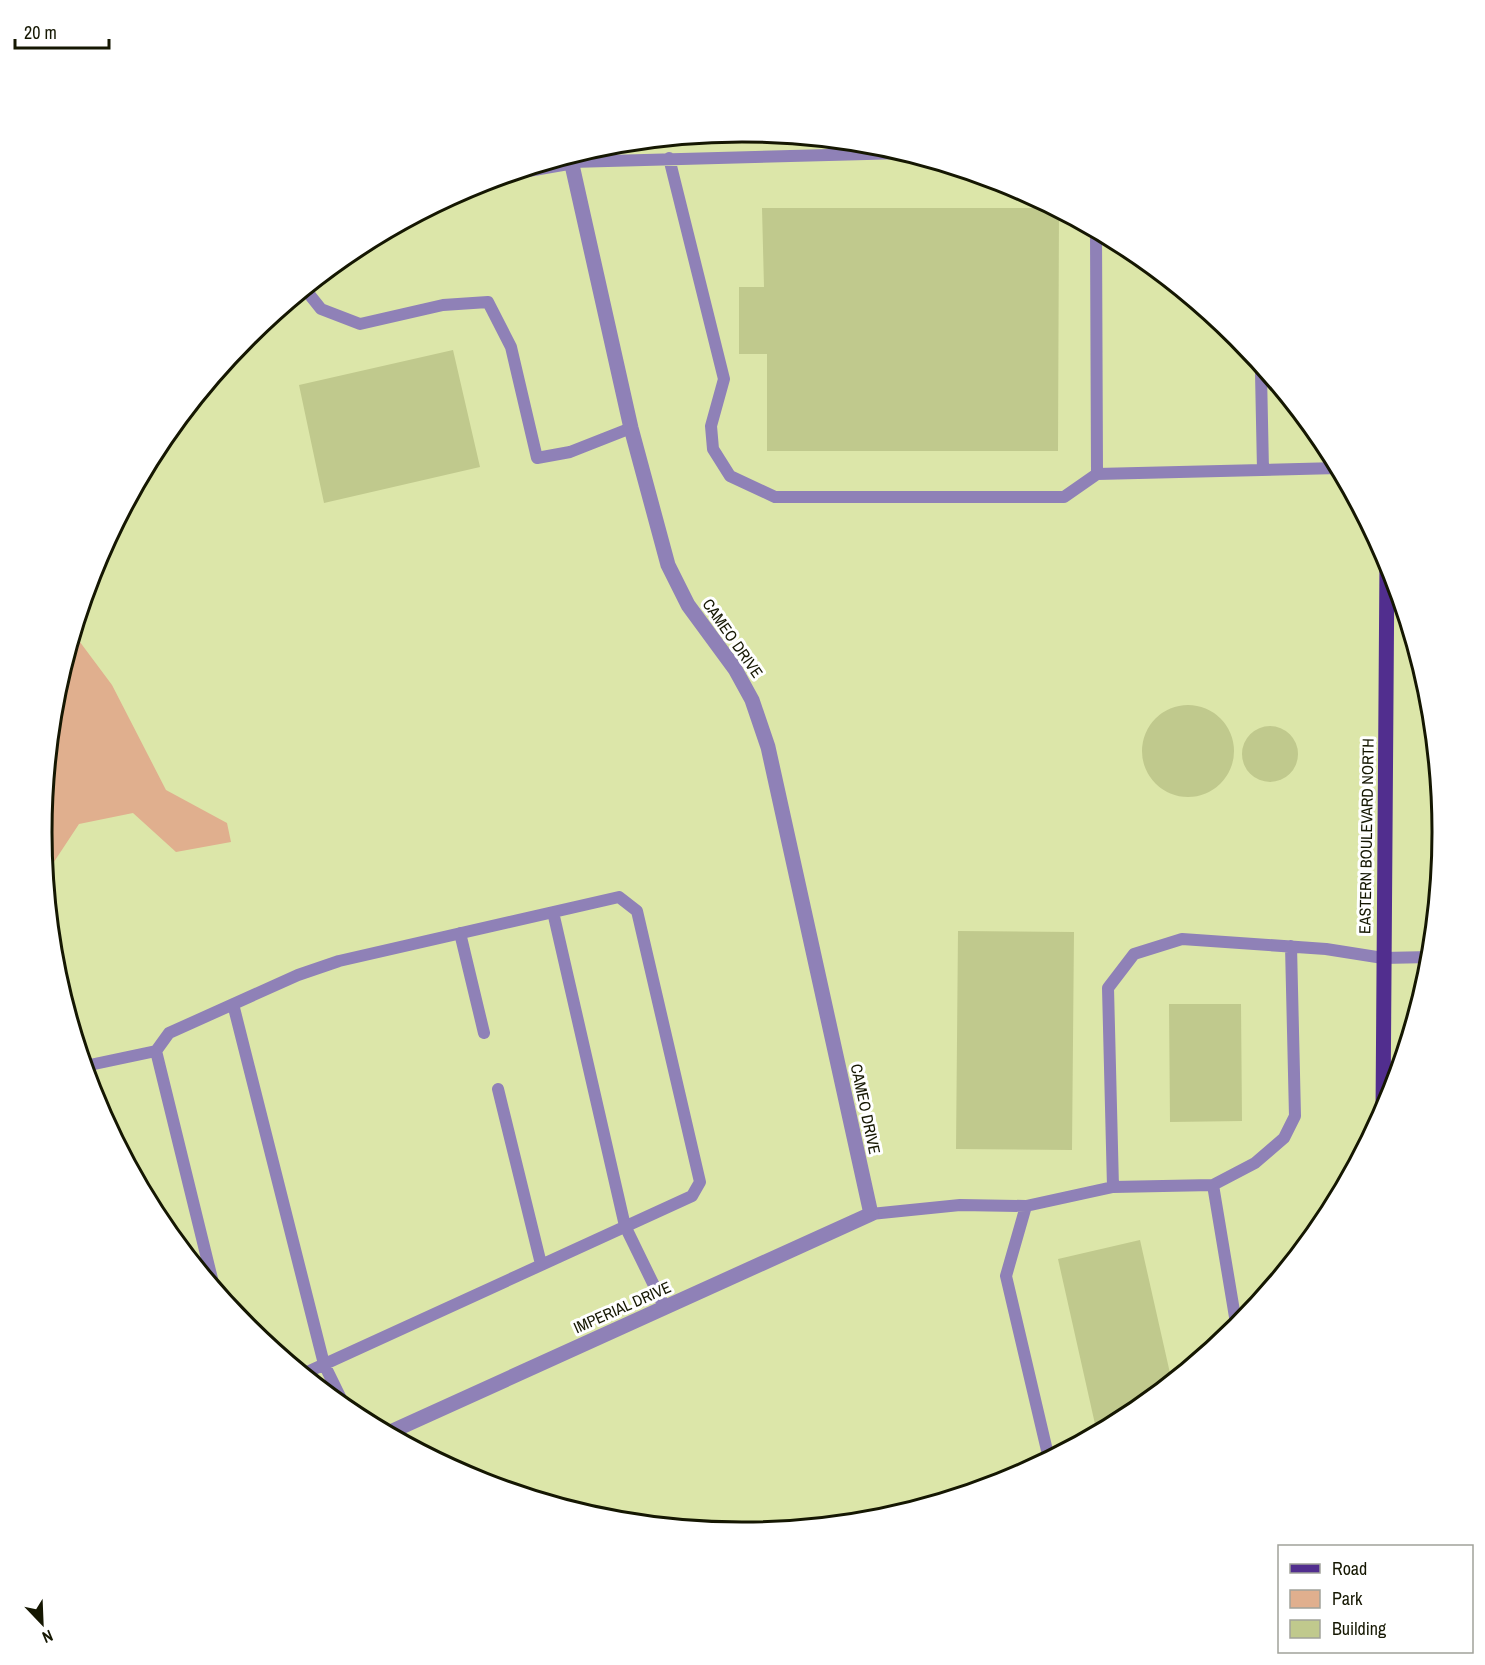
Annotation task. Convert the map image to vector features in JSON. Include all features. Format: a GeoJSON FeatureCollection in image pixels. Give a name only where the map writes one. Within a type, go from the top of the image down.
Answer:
{"type":"FeatureCollection","features":[{"type":"Feature","properties":{"kind":"main road","name":"EASTERN BOULEVARD NORTH"},"geometry":{"type":"LineString","coordinates":[[1383,1089],[1387,586]]}},
{"type":"Feature","properties":{"kind":"street","name":"CAMEO DRIVE"},"geometry":{"type":"LineString","coordinates":[[571,164],[631,428],[668,565],[688,605],[735,669],[752,700],[768,747],[871,1214]]}},
{"type":"Feature","properties":{"kind":"street","name":"IMPERIAL DRIVE"},"geometry":{"type":"LineString","coordinates":[[396,1429],[871,1214]]}},
{"type":"Feature","properties":{"kind":"lane"},"geometry":{"type":"LineString","coordinates":[[596,159],[865,154]]}},
{"type":"Feature","properties":{"kind":"lane"},"geometry":{"type":"LineString","coordinates":[[669,158],[724,378],[711,426],[713,449],[730,476],[776,497],[1065,497],[1096,474],[1328,468]]}},
{"type":"Feature","properties":{"kind":"lane"},"geometry":{"type":"LineString","coordinates":[[1096,240],[1096,474]]}},
{"type":"Feature","properties":{"kind":"lane"},"geometry":{"type":"LineString","coordinates":[[310,296],[321,309],[360,324],[443,305],[488,302],[511,347],[537,458],[570,452],[631,428]]}},
{"type":"Feature","properties":{"kind":"lane"},"geometry":{"type":"LineString","coordinates":[[1261,378],[1263,470]]}},
{"type":"Feature","properties":{"kind":"lane"},"geometry":{"type":"LineString","coordinates":[[93,1064],[156,1051],[169,1033],[339,961],[619,897],[637,911],[700,1182],[692,1196],[311,1370]]}},
{"type":"Feature","properties":{"kind":"lane"},"geometry":{"type":"LineString","coordinates":[[553,912],[625,1226],[665,1308]]}},
{"type":"Feature","properties":{"kind":"lane"},"geometry":{"type":"LineString","coordinates":[[460,933],[484,1033]]}},
{"type":"Feature","properties":{"kind":"lane"},"geometry":{"type":"LineString","coordinates":[[1113,1187],[1108,988],[1134,954],[1182,939],[1291,946],[1383,958],[1421,957]]}},
{"type":"Feature","properties":{"kind":"lane"},"geometry":{"type":"LineString","coordinates":[[871,1214],[960,1205],[1026,1206],[1113,1187],[1213,1185],[1255,1163],[1284,1138],[1295,1116],[1291,946]]}},
{"type":"Feature","properties":{"kind":"lane"},"geometry":{"type":"LineString","coordinates":[[233,1004],[324,1364],[337,1391]]}},
{"type":"Feature","properties":{"kind":"lane"},"geometry":{"type":"LineString","coordinates":[[156,1051],[210,1271]]}},
{"type":"Feature","properties":{"kind":"lane"},"geometry":{"type":"LineString","coordinates":[[498,1089],[541,1264]]}},
{"type":"Feature","properties":{"kind":"lane"},"geometry":{"type":"LineString","coordinates":[[1213,1185],[1235,1315]]}},
{"type":"Feature","properties":{"kind":"lane"},"geometry":{"type":"LineString","coordinates":[[1026,1206],[1006,1276],[1047,1451]]}},
{"type":"Feature","properties":{"kind":"green space"},"geometry":{"type":"Polygon","coordinates":[[[80,642],[112,685],[166,790],[227,823],[231,842],[176,852],[133,813],[79,824],[53,863],[52,832],[58,742],[80,642]]]}},
{"type":"Feature","properties":{"kind":"building"},"geometry":{"type":"Polygon","coordinates":[[[762,208],[1035,208],[1059,220],[1058,451],[767,451],[767,354],[739,354],[739,287],[764,287],[762,208]]]}},
{"type":"Feature","properties":{"kind":"building"},"geometry":{"type":"Polygon","coordinates":[[[453,350],[480,467],[324,503],[299,385],[453,350]]]}},
{"type":"Feature","properties":{"kind":"building"},"geometry":{"type":"Polygon","coordinates":[[[1188,705],[1206,708],[1221,718],[1231,733],[1234,751],[1231,769],[1221,784],[1206,794],[1188,797],[1170,794],[1155,784],[1145,769],[1142,751],[1145,733],[1155,718],[1170,708],[1188,705]]]}},
{"type":"Feature","properties":{"kind":"building"},"geometry":{"type":"Polygon","coordinates":[[[1270,726],[1281,728],[1290,734],[1296,743],[1298,754],[1296,765],[1290,774],[1281,780],[1270,782],[1259,780],[1250,774],[1244,765],[1242,754],[1244,743],[1250,734],[1259,728],[1270,726]]]}},
{"type":"Feature","properties":{"kind":"building"},"geometry":{"type":"Polygon","coordinates":[[[958,931],[1074,932],[1072,1150],[956,1149],[958,931]]]}},
{"type":"Feature","properties":{"kind":"building"},"geometry":{"type":"Polygon","coordinates":[[[1169,1004],[1241,1004],[1242,1121],[1170,1122],[1169,1004]]]}},
{"type":"Feature","properties":{"kind":"building"},"geometry":{"type":"Polygon","coordinates":[[[1140,1240],[1170,1374],[1095,1425],[1058,1259],[1140,1240]]]}}]}
